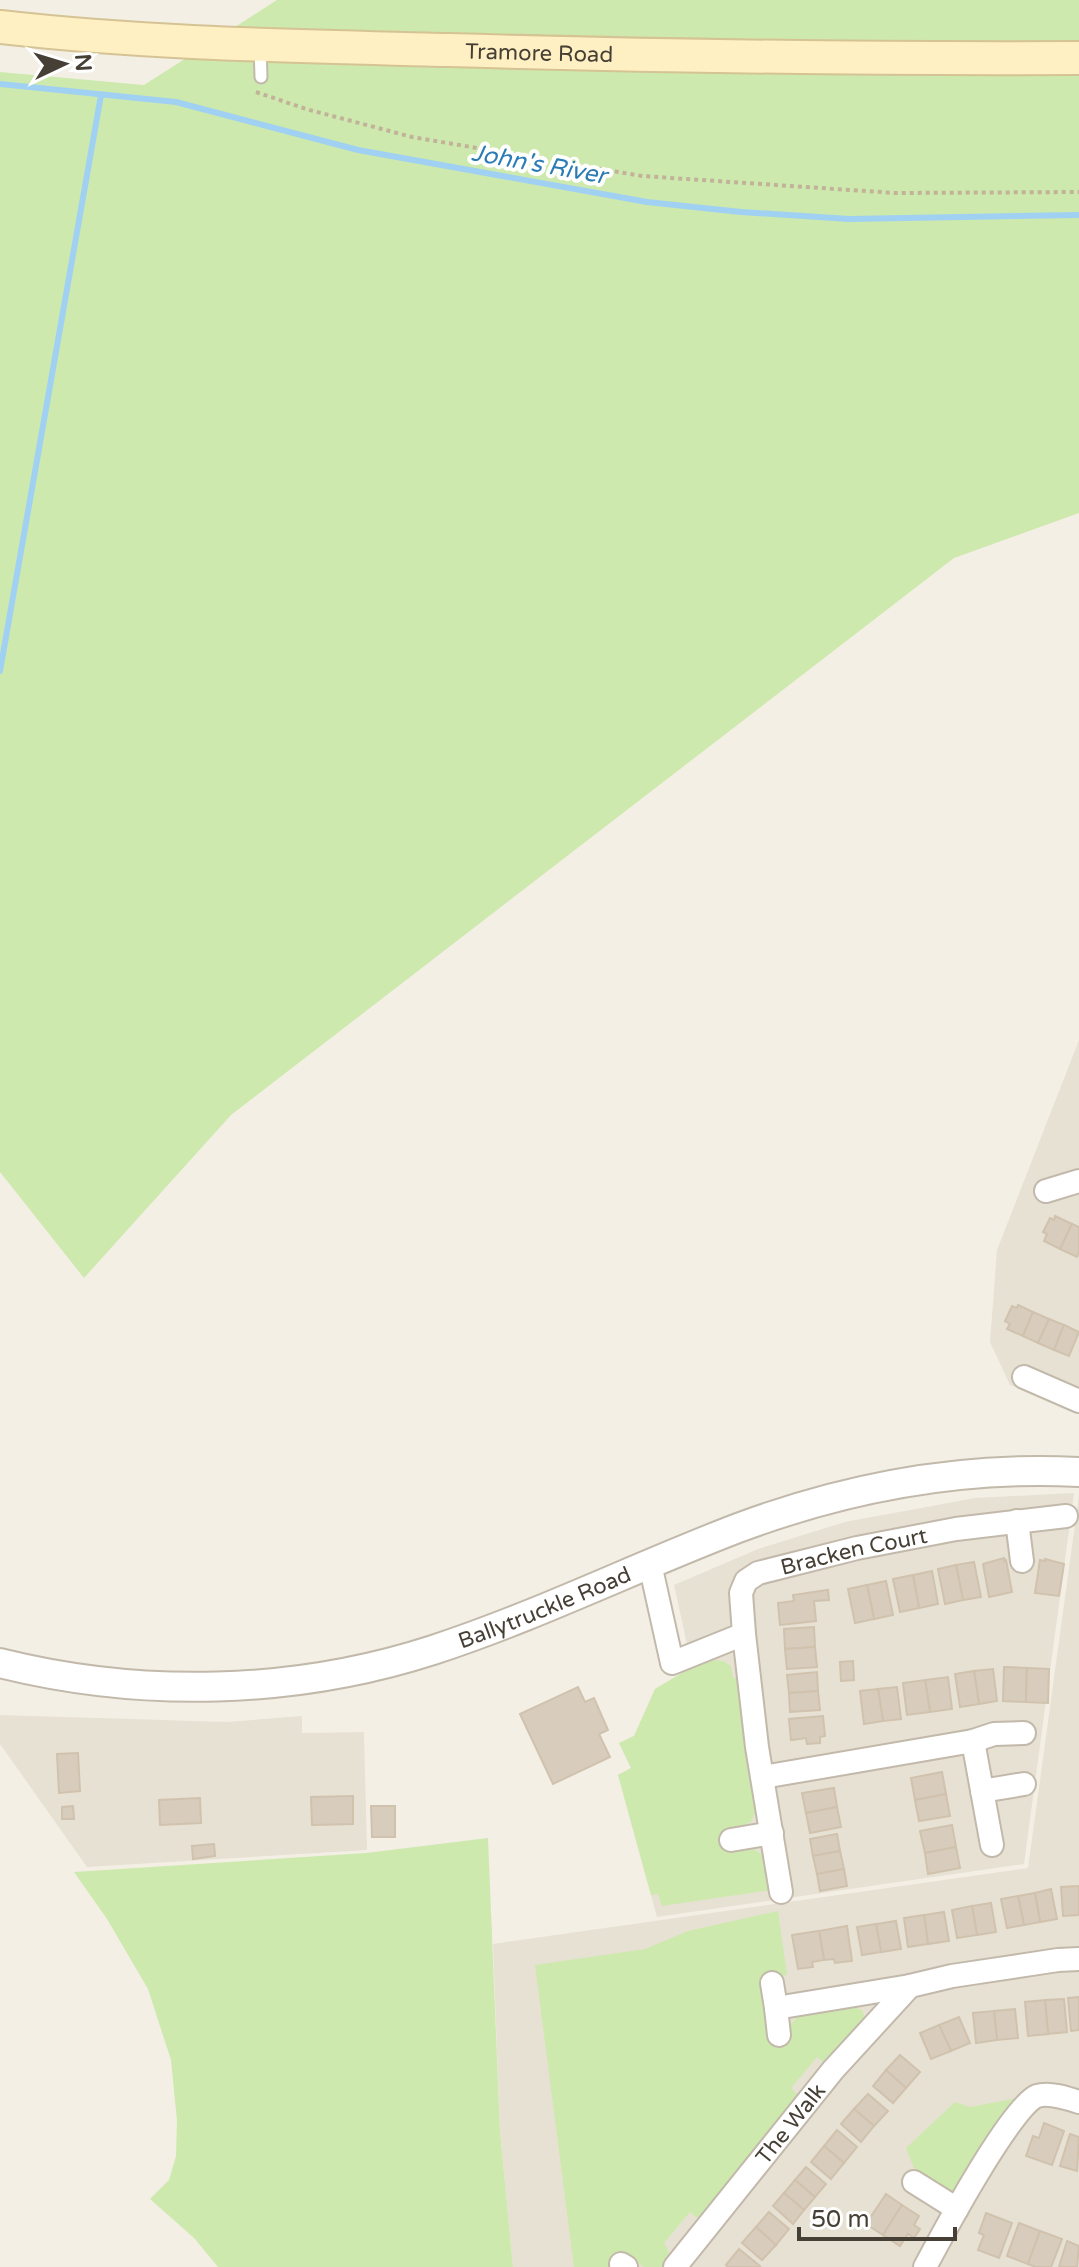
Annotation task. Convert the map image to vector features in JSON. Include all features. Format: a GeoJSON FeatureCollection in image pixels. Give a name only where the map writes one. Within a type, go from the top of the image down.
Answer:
{"type":"FeatureCollection","features":[{"type":"Feature","properties":{"kind":"main road","name":"Tramore Road"},"geometry":{"type":"LineString","coordinates":[[0,27],[260,45],[720,56],[1079,58]]}},
{"type":"Feature","properties":{"kind":"street"},"geometry":{"type":"LineString","coordinates":[[1046,1191],[1079,1181]]}},
{"type":"Feature","properties":{"kind":"street"},"geometry":{"type":"LineString","coordinates":[[1024,1377],[1079,1401]]}},
{"type":"Feature","properties":{"kind":"street","name":"Ballytruckle Road"},"geometry":{"type":"LineString","coordinates":[[0,1663],[67,1676],[146,1685],[225,1686],[324,1676],[380,1665],[442,1647],[773,1515],[869,1489],[982,1473],[1079,1472]]}},
{"type":"Feature","properties":{"kind":"street","name":"Bracken Court"},"geometry":{"type":"LineString","coordinates":[[781,1892],[757,1747],[744,1634],[741,1593],[746,1581],[758,1573],[857,1548],[956,1529],[1066,1516]]}},
{"type":"Feature","properties":{"kind":"street"},"geometry":{"type":"LineString","coordinates":[[1017,1521],[1022,1561]]}},
{"type":"Feature","properties":{"kind":"street"},"geometry":{"type":"LineString","coordinates":[[650,1564],[672,1663],[744,1634]]}},
{"type":"Feature","properties":{"kind":"street"},"geometry":{"type":"LineString","coordinates":[[763,1777],[901,1755],[994,1734],[1024,1733]]}},
{"type":"Feature","properties":{"kind":"street"},"geometry":{"type":"LineString","coordinates":[[973,1741],[992,1845]]}},
{"type":"Feature","properties":{"kind":"street"},"geometry":{"type":"LineString","coordinates":[[982,1791],[1024,1784]]}},
{"type":"Feature","properties":{"kind":"street"},"geometry":{"type":"LineString","coordinates":[[731,1840],[772,1833]]}},
{"type":"Feature","properties":{"kind":"street"},"geometry":{"type":"LineString","coordinates":[[776,2008],[952,1976],[1079,1959]]}},
{"type":"Feature","properties":{"kind":"street"},"geometry":{"type":"LineString","coordinates":[[772,1983],[779,2035]]}},
{"type":"Feature","properties":{"kind":"street","name":"The Walk"},"geometry":{"type":"LineString","coordinates":[[675,2267],[833,2070],[910,1986]]}},
{"type":"Feature","properties":{"kind":"street"},"geometry":{"type":"LineString","coordinates":[[925,2267],[1019,2109],[1037,2096],[1059,2096],[1079,2102]]}},
{"type":"Feature","properties":{"kind":"street"},"geometry":{"type":"LineString","coordinates":[[914,2182],[957,2209]]}},
{"type":"Feature","properties":{"kind":"lane"},"geometry":{"type":"LineString","coordinates":[[260,45],[261,77]]}},
{"type":"Feature","properties":{"kind":"path"},"geometry":{"type":"LineString","coordinates":[[262,95],[412,137],[642,176],[895,193],[1079,192]]}},
{"type":"Feature","properties":{"kind":"shaded area"},"geometry":{"type":"Polygon","coordinates":[[[1079,1040],[1079,1412],[1010,1385],[990,1342],[997,1250],[1079,1040]]]}},
{"type":"Feature","properties":{"kind":"shaded area"},"geometry":{"type":"Polygon","coordinates":[[[1074,1493],[1024,1864],[657,1917],[618,1775],[631,1768],[619,1743],[634,1736],[655,1689],[692,1667],[674,1585],[758,1549],[845,1522],[975,1498],[1074,1493]]]}},
{"type":"Feature","properties":{"kind":"shaded area"},"geometry":{"type":"Polygon","coordinates":[[[1079,1495],[1079,2267],[513,2267],[500,2131],[493,1944],[1028,1868],[1079,1495]]]}},
{"type":"Feature","properties":{"kind":"shaded area"},"geometry":{"type":"Polygon","coordinates":[[[0,1715],[227,1722],[302,1716],[302,1733],[364,1732],[367,1850],[87,1867],[0,1744],[0,1715]]]}},
{"type":"Feature","properties":{"kind":"green space"},"geometry":{"type":"Polygon","coordinates":[[[277,0],[1079,0],[1079,513],[954,558],[231,1115],[84,1278],[0,1172],[0,72],[144,85],[277,0]]]}},
{"type":"Feature","properties":{"kind":"green space"},"geometry":{"type":"Polygon","coordinates":[[[713,1660],[731,1666],[733,1678],[740,1678],[744,1730],[757,1808],[751,1822],[725,1830],[727,1850],[757,1851],[764,1860],[770,1890],[662,1906],[658,1894],[651,1895],[618,1775],[631,1768],[619,1743],[634,1736],[655,1689],[692,1667],[713,1660]]]}},
{"type":"Feature","properties":{"kind":"green space"},"geometry":{"type":"Polygon","coordinates":[[[488,1838],[500,2131],[513,2267],[218,2267],[194,2238],[150,2199],[169,2180],[176,2156],[177,2121],[171,2060],[148,1989],[107,1919],[74,1872],[366,1853],[488,1838]]]}},
{"type":"Feature","properties":{"kind":"green space"},"geometry":{"type":"Polygon","coordinates":[[[778,1911],[787,1975],[761,1980],[769,2041],[789,2039],[790,2025],[798,2016],[853,2006],[863,2011],[865,2023],[831,2062],[823,2062],[817,2057],[791,2088],[797,2094],[797,2101],[702,2216],[696,2217],[690,2212],[664,2243],[669,2255],[663,2267],[644,2267],[625,2253],[613,2267],[574,2267],[535,1965],[645,1949],[688,1931],[778,1911]]]}},
{"type":"Feature","properties":{"kind":"green space"},"geometry":{"type":"Polygon","coordinates":[[[1018,2098],[957,2195],[914,2168],[906,2148],[955,2102],[970,2107],[1018,2098]]]}},
{"type":"Feature","properties":{"kind":"building"},"geometry":{"type":"Polygon","coordinates":[[[1055,1216],[1072,1224],[1060,1249],[1044,1241],[1047,1234],[1043,1232],[1050,1218],[1054,1220],[1055,1216]]]}},
{"type":"Feature","properties":{"kind":"building"},"geometry":{"type":"Polygon","coordinates":[[[1072,1224],[1079,1227],[1077,1257],[1060,1249],[1072,1224]]]}},
{"type":"Feature","properties":{"kind":"building"},"geometry":{"type":"Polygon","coordinates":[[[1018,1305],[1033,1312],[1023,1336],[1007,1329],[1010,1324],[1005,1321],[1012,1306],[1017,1308],[1018,1305]]]}},
{"type":"Feature","properties":{"kind":"building"},"geometry":{"type":"Polygon","coordinates":[[[1033,1312],[1049,1319],[1038,1343],[1023,1336],[1033,1312]]]}},
{"type":"Feature","properties":{"kind":"building"},"geometry":{"type":"Polygon","coordinates":[[[1049,1319],[1064,1325],[1054,1350],[1038,1343],[1049,1319]]]}},
{"type":"Feature","properties":{"kind":"building"},"geometry":{"type":"Polygon","coordinates":[[[1064,1325],[1079,1332],[1069,1356],[1054,1350],[1064,1325]]]}},
{"type":"Feature","properties":{"kind":"building"},"geometry":{"type":"Polygon","coordinates":[[[1004,1558],[1012,1592],[989,1597],[983,1564],[1004,1558]]]}},
{"type":"Feature","properties":{"kind":"building"},"geometry":{"type":"Polygon","coordinates":[[[1040,1560],[1064,1564],[1059,1596],[1035,1593],[1040,1560]]]}},
{"type":"Feature","properties":{"kind":"building"},"geometry":{"type":"Polygon","coordinates":[[[974,1562],[981,1597],[963,1600],[956,1565],[974,1562]]]}},
{"type":"Feature","properties":{"kind":"building"},"geometry":{"type":"Polygon","coordinates":[[[956,1565],[963,1600],[945,1604],[938,1569],[956,1565]]]}},
{"type":"Feature","properties":{"kind":"building"},"geometry":{"type":"Polygon","coordinates":[[[932,1571],[938,1604],[919,1608],[913,1575],[932,1571]]]}},
{"type":"Feature","properties":{"kind":"building"},"geometry":{"type":"Polygon","coordinates":[[[913,1575],[919,1608],[900,1612],[893,1579],[913,1575]]]}},
{"type":"Feature","properties":{"kind":"building"},"geometry":{"type":"Polygon","coordinates":[[[886,1581],[893,1615],[874,1619],[867,1585],[886,1581]]]}},
{"type":"Feature","properties":{"kind":"building"},"geometry":{"type":"Polygon","coordinates":[[[867,1585],[874,1619],[855,1623],[848,1589],[867,1585]]]}},
{"type":"Feature","properties":{"kind":"building"},"geometry":{"type":"Polygon","coordinates":[[[828,1590],[829,1600],[814,1601],[816,1621],[780,1625],[778,1603],[794,1601],[793,1595],[828,1590]]]}},
{"type":"Feature","properties":{"kind":"building"},"geometry":{"type":"Polygon","coordinates":[[[814,1627],[815,1647],[785,1649],[784,1629],[814,1627]]]}},
{"type":"Feature","properties":{"kind":"building"},"geometry":{"type":"Polygon","coordinates":[[[815,1647],[817,1667],[787,1669],[785,1649],[815,1647]]]}},
{"type":"Feature","properties":{"kind":"building"},"geometry":{"type":"Polygon","coordinates":[[[853,1661],[854,1680],[841,1681],[840,1662],[853,1661]]]}},
{"type":"Feature","properties":{"kind":"building"},"geometry":{"type":"Polygon","coordinates":[[[1004,1667],[1027,1668],[1026,1702],[1003,1701],[1004,1667]]]}},
{"type":"Feature","properties":{"kind":"building"},"geometry":{"type":"Polygon","coordinates":[[[1027,1668],[1049,1669],[1048,1703],[1026,1702],[1027,1668]]]}},
{"type":"Feature","properties":{"kind":"building"},"geometry":{"type":"Polygon","coordinates":[[[993,1669],[997,1701],[979,1704],[974,1671],[993,1669]]]}},
{"type":"Feature","properties":{"kind":"building"},"geometry":{"type":"Polygon","coordinates":[[[974,1671],[979,1704],[960,1707],[955,1674],[974,1671]]]}},
{"type":"Feature","properties":{"kind":"building"},"geometry":{"type":"Polygon","coordinates":[[[817,1672],[818,1691],[789,1693],[787,1675],[817,1672]]]}},
{"type":"Feature","properties":{"kind":"building"},"geometry":{"type":"Polygon","coordinates":[[[948,1677],[952,1709],[930,1712],[925,1680],[948,1677]]]}},
{"type":"Feature","properties":{"kind":"building"},"geometry":{"type":"Polygon","coordinates":[[[925,1680],[930,1712],[907,1715],[903,1683],[925,1680]]]}},
{"type":"Feature","properties":{"kind":"building"},"geometry":{"type":"Polygon","coordinates":[[[578,1687],[585,1702],[594,1698],[608,1730],[599,1734],[610,1757],[553,1784],[520,1714],[578,1687]]]}},
{"type":"Feature","properties":{"kind":"building"},"geometry":{"type":"Polygon","coordinates":[[[897,1687],[901,1719],[883,1721],[878,1689],[897,1687]]]}},
{"type":"Feature","properties":{"kind":"building"},"geometry":{"type":"Polygon","coordinates":[[[878,1689],[883,1721],[864,1724],[860,1691],[878,1689]]]}},
{"type":"Feature","properties":{"kind":"building"},"geometry":{"type":"Polygon","coordinates":[[[818,1691],[820,1710],[790,1712],[789,1693],[818,1691]]]}},
{"type":"Feature","properties":{"kind":"building"},"geometry":{"type":"Polygon","coordinates":[[[823,1716],[825,1736],[820,1737],[820,1743],[807,1744],[806,1738],[791,1740],[789,1719],[823,1716]]]}},
{"type":"Feature","properties":{"kind":"building"},"geometry":{"type":"Polygon","coordinates":[[[78,1753],[80,1791],[59,1793],[57,1754],[78,1753]]]}},
{"type":"Feature","properties":{"kind":"building"},"geometry":{"type":"Polygon","coordinates":[[[942,1772],[946,1794],[915,1800],[911,1778],[942,1772]]]}},
{"type":"Feature","properties":{"kind":"building"},"geometry":{"type":"Polygon","coordinates":[[[834,1788],[837,1807],[806,1813],[802,1793],[834,1788]]]}},
{"type":"Feature","properties":{"kind":"building"},"geometry":{"type":"Polygon","coordinates":[[[946,1794],[950,1816],[919,1821],[915,1800],[946,1794]]]}},
{"type":"Feature","properties":{"kind":"building"},"geometry":{"type":"Polygon","coordinates":[[[353,1796],[353,1824],[312,1825],[311,1797],[353,1796]]]}},
{"type":"Feature","properties":{"kind":"building"},"geometry":{"type":"Polygon","coordinates":[[[200,1798],[201,1823],[160,1825],[159,1800],[200,1798]]]}},
{"type":"Feature","properties":{"kind":"building"},"geometry":{"type":"Polygon","coordinates":[[[73,1806],[74,1819],[62,1819],[62,1807],[73,1806]]]}},
{"type":"Feature","properties":{"kind":"building"},"geometry":{"type":"Polygon","coordinates":[[[371,1806],[395,1806],[395,1837],[372,1837],[371,1806]]]}},
{"type":"Feature","properties":{"kind":"building"},"geometry":{"type":"Polygon","coordinates":[[[837,1807],[841,1827],[810,1833],[806,1813],[837,1807]]]}},
{"type":"Feature","properties":{"kind":"building"},"geometry":{"type":"Polygon","coordinates":[[[952,1825],[956,1847],[925,1853],[920,1831],[952,1825]]]}},
{"type":"Feature","properties":{"kind":"building"},"geometry":{"type":"Polygon","coordinates":[[[837,1834],[840,1851],[813,1856],[810,1839],[837,1834]]]}},
{"type":"Feature","properties":{"kind":"building"},"geometry":{"type":"Polygon","coordinates":[[[214,1844],[215,1856],[193,1859],[192,1846],[214,1844]]]}},
{"type":"Feature","properties":{"kind":"building"},"geometry":{"type":"Polygon","coordinates":[[[956,1847],[960,1868],[928,1874],[925,1853],[956,1847]]]}},
{"type":"Feature","properties":{"kind":"building"},"geometry":{"type":"Polygon","coordinates":[[[840,1851],[844,1869],[817,1874],[813,1856],[840,1851]]]}},
{"type":"Feature","properties":{"kind":"building"},"geometry":{"type":"Polygon","coordinates":[[[844,1869],[847,1886],[820,1891],[817,1874],[844,1869]]]}},
{"type":"Feature","properties":{"kind":"building"},"geometry":{"type":"Polygon","coordinates":[[[1079,1886],[1079,1915],[1063,1916],[1061,1887],[1079,1886]]]}},
{"type":"Feature","properties":{"kind":"building"},"geometry":{"type":"Polygon","coordinates":[[[1051,1889],[1057,1919],[1040,1922],[1035,1893],[1051,1889]]]}},
{"type":"Feature","properties":{"kind":"building"},"geometry":{"type":"Polygon","coordinates":[[[1035,1893],[1040,1922],[1024,1925],[1018,1896],[1035,1893]]]}},
{"type":"Feature","properties":{"kind":"building"},"geometry":{"type":"Polygon","coordinates":[[[1018,1896],[1024,1925],[1007,1928],[1001,1899],[1018,1896]]]}},
{"type":"Feature","properties":{"kind":"building"},"geometry":{"type":"Polygon","coordinates":[[[991,1903],[996,1932],[977,1935],[972,1906],[991,1903]]]}},
{"type":"Feature","properties":{"kind":"building"},"geometry":{"type":"Polygon","coordinates":[[[972,1906],[977,1935],[957,1938],[952,1910],[972,1906]]]}},
{"type":"Feature","properties":{"kind":"building"},"geometry":{"type":"Polygon","coordinates":[[[944,1912],[949,1941],[928,1944],[924,1915],[944,1912]]]}},
{"type":"Feature","properties":{"kind":"building"},"geometry":{"type":"Polygon","coordinates":[[[924,1915],[928,1944],[908,1947],[904,1918],[924,1915]]]}},
{"type":"Feature","properties":{"kind":"building"},"geometry":{"type":"Polygon","coordinates":[[[896,1921],[901,1949],[881,1952],[876,1924],[896,1921]]]}},
{"type":"Feature","properties":{"kind":"building"},"geometry":{"type":"Polygon","coordinates":[[[876,1924],[881,1952],[862,1955],[857,1927],[876,1924]]]}},
{"type":"Feature","properties":{"kind":"building"},"geometry":{"type":"Polygon","coordinates":[[[847,1926],[852,1961],[835,1963],[834,1959],[824,1960],[819,1931],[847,1926]]]}},
{"type":"Feature","properties":{"kind":"building"},"geometry":{"type":"Polygon","coordinates":[[[819,1931],[824,1960],[812,1962],[813,1967],[798,1969],[792,1935],[819,1931]]]}},
{"type":"Feature","properties":{"kind":"building"},"geometry":{"type":"Polygon","coordinates":[[[1079,1997],[1079,2030],[1071,2031],[1068,1998],[1079,1997]]]}},
{"type":"Feature","properties":{"kind":"building"},"geometry":{"type":"Polygon","coordinates":[[[1064,1999],[1067,2032],[1048,2034],[1045,2000],[1064,1999]]]}},
{"type":"Feature","properties":{"kind":"building"},"geometry":{"type":"Polygon","coordinates":[[[1045,2000],[1048,2034],[1028,2036],[1025,2002],[1045,2000]]]}},
{"type":"Feature","properties":{"kind":"building"},"geometry":{"type":"Polygon","coordinates":[[[1015,2009],[1018,2038],[997,2040],[994,2011],[1015,2009]]]}},
{"type":"Feature","properties":{"kind":"building"},"geometry":{"type":"Polygon","coordinates":[[[994,2011],[997,2040],[976,2043],[973,2013],[994,2011]]]}},
{"type":"Feature","properties":{"kind":"building"},"geometry":{"type":"Polygon","coordinates":[[[959,2017],[970,2043],[951,2051],[939,2025],[959,2017]]]}},
{"type":"Feature","properties":{"kind":"building"},"geometry":{"type":"Polygon","coordinates":[[[939,2025],[951,2051],[931,2059],[920,2033],[939,2025]]]}},
{"type":"Feature","properties":{"kind":"building"},"geometry":{"type":"Polygon","coordinates":[[[900,2055],[920,2072],[906,2088],[886,2070],[900,2055]]]}},
{"type":"Feature","properties":{"kind":"building"},"geometry":{"type":"Polygon","coordinates":[[[886,2070],[906,2088],[893,2103],[873,2086],[886,2070]]]}},
{"type":"Feature","properties":{"kind":"building"},"geometry":{"type":"Polygon","coordinates":[[[868,2094],[888,2111],[874,2126],[854,2109],[868,2094]]]}},
{"type":"Feature","properties":{"kind":"building"},"geometry":{"type":"Polygon","coordinates":[[[854,2109],[874,2126],[861,2142],[841,2124],[854,2109]]]}},
{"type":"Feature","properties":{"kind":"building"},"geometry":{"type":"Polygon","coordinates":[[[1044,2123],[1064,2131],[1052,2165],[1026,2156],[1033,2136],[1039,2138],[1044,2123]]]}},
{"type":"Feature","properties":{"kind":"building"},"geometry":{"type":"Polygon","coordinates":[[[837,2130],[857,2147],[844,2163],[824,2146],[837,2130]]]}},
{"type":"Feature","properties":{"kind":"building"},"geometry":{"type":"Polygon","coordinates":[[[1070,2134],[1079,2137],[1077,2171],[1060,2166],[1070,2134]]]}},
{"type":"Feature","properties":{"kind":"building"},"geometry":{"type":"Polygon","coordinates":[[[824,2146],[844,2163],[831,2179],[811,2162],[824,2146]]]}},
{"type":"Feature","properties":{"kind":"building"},"geometry":{"type":"Polygon","coordinates":[[[806,2167],[826,2184],[815,2197],[795,2180],[806,2167]]]}},
{"type":"Feature","properties":{"kind":"building"},"geometry":{"type":"Polygon","coordinates":[[[795,2180],[815,2197],[804,2210],[784,2193],[795,2180]]]}},
{"type":"Feature","properties":{"kind":"building"},"geometry":{"type":"Polygon","coordinates":[[[784,2193],[804,2210],[793,2224],[773,2206],[784,2193]]]}},
{"type":"Feature","properties":{"kind":"building"},"geometry":{"type":"Polygon","coordinates":[[[886,2194],[902,2205],[883,2235],[866,2224],[886,2194]]]}},
{"type":"Feature","properties":{"kind":"building"},"geometry":{"type":"Polygon","coordinates":[[[902,2205],[919,2216],[914,2225],[920,2229],[914,2238],[908,2234],[900,2246],[883,2235],[902,2205]]]}},
{"type":"Feature","properties":{"kind":"building"},"geometry":{"type":"Polygon","coordinates":[[[769,2212],[789,2229],[776,2245],[756,2227],[769,2212]]]}},
{"type":"Feature","properties":{"kind":"building"},"geometry":{"type":"Polygon","coordinates":[[[986,2213],[1012,2223],[999,2258],[978,2250],[984,2235],[979,2233],[986,2213]]]}},
{"type":"Feature","properties":{"kind":"building"},"geometry":{"type":"Polygon","coordinates":[[[1019,2223],[1040,2231],[1028,2264],[1007,2256],[1019,2223]]]}},
{"type":"Feature","properties":{"kind":"building"},"geometry":{"type":"Polygon","coordinates":[[[756,2227],[776,2245],[762,2260],[742,2243],[756,2227]]]}},
{"type":"Feature","properties":{"kind":"building"},"geometry":{"type":"Polygon","coordinates":[[[1040,2231],[1062,2239],[1051,2267],[1028,2264],[1040,2231]]]}},
{"type":"Feature","properties":{"kind":"building"},"geometry":{"type":"Polygon","coordinates":[[[1067,2241],[1079,2246],[1077,2267],[1059,2267],[1067,2241]]]}},
{"type":"Feature","properties":{"kind":"building"},"geometry":{"type":"Polygon","coordinates":[[[739,2249],[760,2266],[728,2267],[726,2265],[739,2249]]]}},
{"type":"Feature","properties":{"kind":"waterway","name":"John's River"},"geometry":{"type":"LineString","coordinates":[[0,84],[176,102],[358,150],[647,202],[849,219],[1079,215]]}},
{"type":"Feature","properties":{"kind":"waterway"},"geometry":{"type":"LineString","coordinates":[[0,671],[101,95]]}}]}
